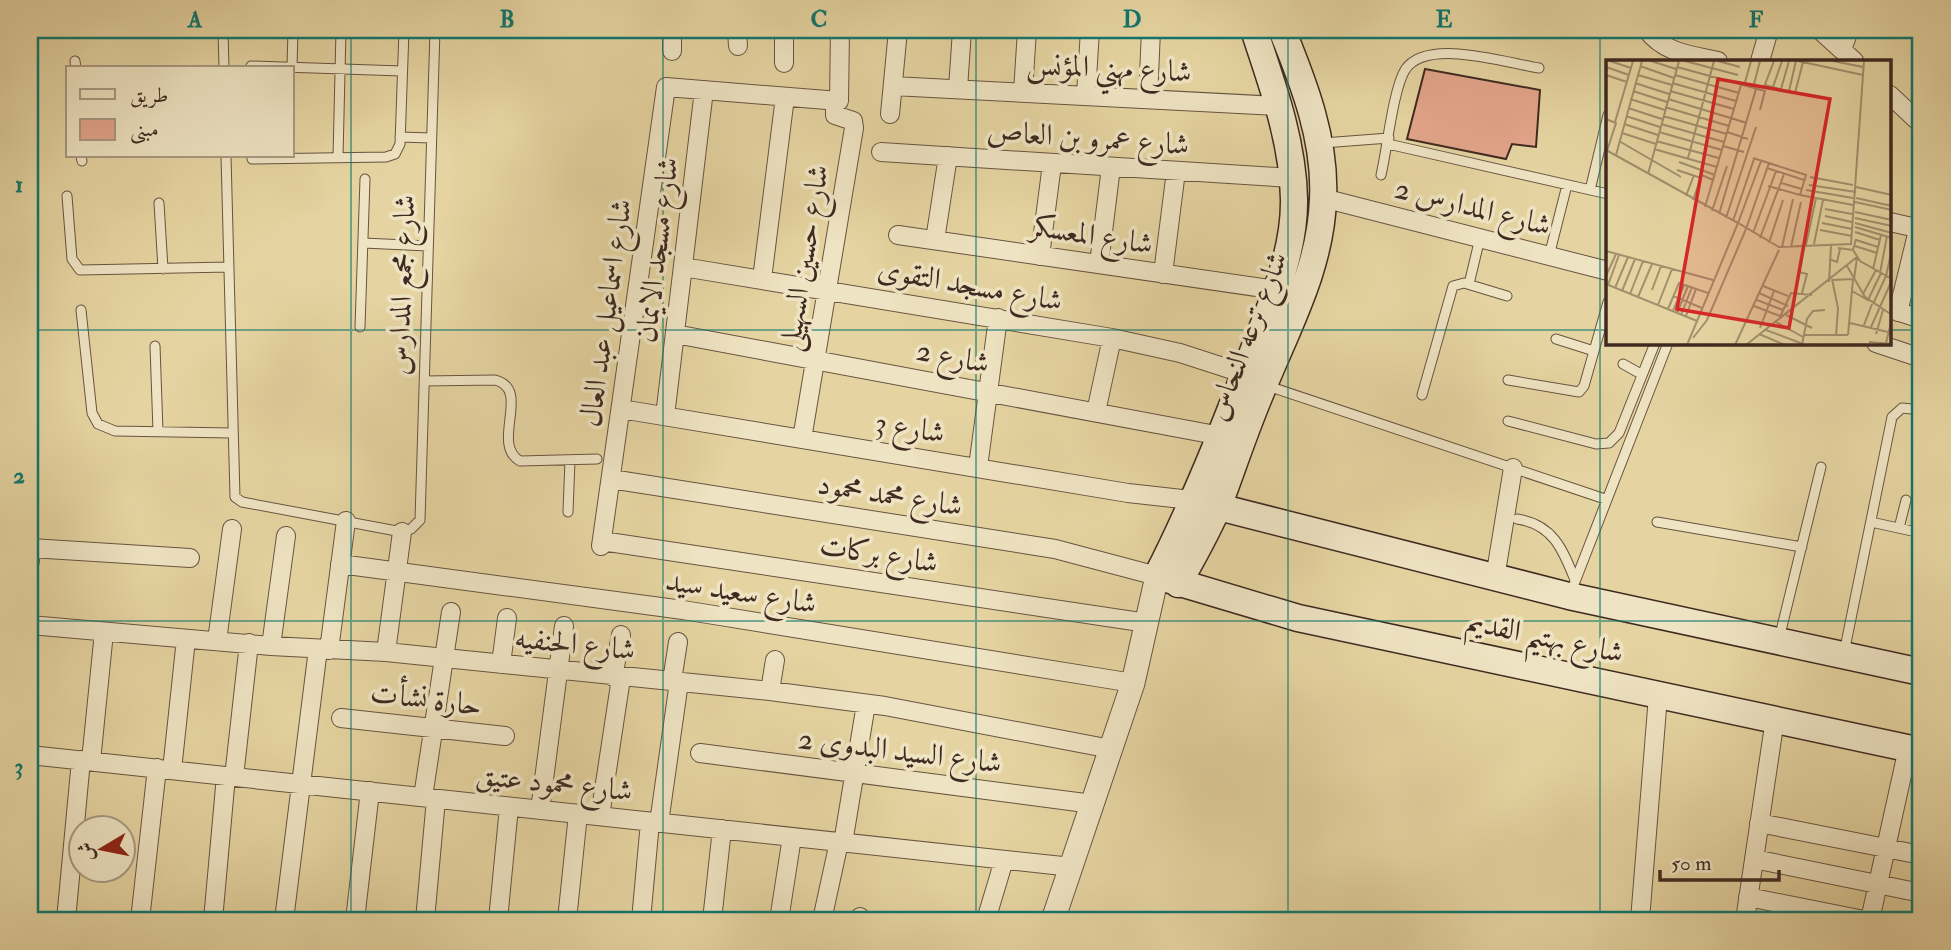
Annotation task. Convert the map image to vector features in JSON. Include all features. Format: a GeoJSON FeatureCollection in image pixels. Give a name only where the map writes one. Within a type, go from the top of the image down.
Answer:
{"type":"FeatureCollection","features":[{"type":"Feature","properties":{"kind":"main road","name":"شارع ترعه النحاس"},"geometry":{"type":"LineString","coordinates":[[1168,580],[1218,506],[1292,232],[1292,178],[1279,106],[1254,30]]}},
{"type":"Feature","properties":{"kind":"main road","name":"شارع ترعه النحاس"},"geometry":{"type":"LineString","coordinates":[[1168,580],[1191,500],[1221,436],[1306,287],[1317,246],[1323,198],[1317,135],[1304,86],[1282,30]]}},
{"type":"Feature","properties":{"kind":"main road"},"geometry":{"type":"LineString","coordinates":[[1284,133],[1317,135]]}},
{"type":"Feature","properties":{"kind":"main road","name":"شارع بهتيم القديم"},"geometry":{"type":"LineString","coordinates":[[1191,500],[1495,578],[1572,588],[1778,641],[1921,672]]}},
{"type":"Feature","properties":{"kind":"main road","name":"شارع بهتيم القديم"},"geometry":{"type":"LineString","coordinates":[[1168,580],[1297,618],[1914,750]]}},
{"type":"Feature","properties":{"kind":"street"},"geometry":{"type":"LineString","coordinates":[[672,30],[672,51]]}},
{"type":"Feature","properties":{"kind":"street"},"geometry":{"type":"LineString","coordinates":[[784,30],[784,63]]}},
{"type":"Feature","properties":{"kind":"street"},"geometry":{"type":"LineString","coordinates":[[704,90],[837,101],[840,30]]}},
{"type":"Feature","properties":{"kind":"street"},"geometry":{"type":"LineString","coordinates":[[890,114],[898,30]]}},
{"type":"Feature","properties":{"kind":"street"},"geometry":{"type":"LineString","coordinates":[[958,89],[962,30]]}},
{"type":"Feature","properties":{"kind":"street"},"geometry":{"type":"LineString","coordinates":[[1023,92],[1027,30]]}},
{"type":"Feature","properties":{"kind":"street"},"geometry":{"type":"LineString","coordinates":[[1086,95],[1090,30]]}},
{"type":"Feature","properties":{"kind":"street"},"geometry":{"type":"LineString","coordinates":[[1147,99],[1151,30]]}},
{"type":"Feature","properties":{"kind":"street"},"geometry":{"type":"LineString","coordinates":[[1647,30],[1654,40],[1670,50],[1687,58],[1708,60]]}},
{"type":"Feature","properties":{"kind":"street"},"geometry":{"type":"LineString","coordinates":[[1760,60],[1769,30]]}},
{"type":"Feature","properties":{"kind":"street"},"geometry":{"type":"LineString","coordinates":[[1820,30],[1848,56]]}},
{"type":"Feature","properties":{"kind":"street"},"geometry":{"type":"LineString","coordinates":[[1848,56],[1849,30]]}},
{"type":"Feature","properties":{"kind":"street","name":"شارع مهني المؤنس"},"geometry":{"type":"LineString","coordinates":[[893,86],[1279,106]]}},
{"type":"Feature","properties":{"kind":"street","name":"شارع اسماعيل عبد العال"},"geometry":{"type":"LineString","coordinates":[[602,543],[666,87],[704,90]]}},
{"type":"Feature","properties":{"kind":"street","name":"شارع مسجد الايمان"},"geometry":{"type":"LineString","coordinates":[[665,416],[704,90]]}},
{"type":"Feature","properties":{"kind":"street"},"geometry":{"type":"LineString","coordinates":[[762,279],[785,97]]}},
{"type":"Feature","properties":{"kind":"street"},"geometry":{"type":"LineString","coordinates":[[1892,98],[1920,121]]}},
{"type":"Feature","properties":{"kind":"street","name":"شارع حسين السهيلى"},"geometry":{"type":"LineString","coordinates":[[802,439],[854,128],[853,121],[837,117],[837,101]]}},
{"type":"Feature","properties":{"kind":"street","name":"شارع عمرو بن العاص"},"geometry":{"type":"LineString","coordinates":[[881,152],[1292,178]]}},
{"type":"Feature","properties":{"kind":"street"},"geometry":{"type":"LineString","coordinates":[[935,240],[948,156]]}},
{"type":"Feature","properties":{"kind":"street"},"geometry":{"type":"LineString","coordinates":[[1040,256],[1052,164]]}},
{"type":"Feature","properties":{"kind":"street"},"geometry":{"type":"LineString","coordinates":[[1099,264],[1111,167]]}},
{"type":"Feature","properties":{"kind":"street"},"geometry":{"type":"LineString","coordinates":[[1163,274],[1176,171]]}},
{"type":"Feature","properties":{"kind":"street","name":"شارع المدارس 2"},"geometry":{"type":"LineString","coordinates":[[1323,198],[1606,270]]}},
{"type":"Feature","properties":{"kind":"street"},"geometry":{"type":"LineString","coordinates":[[1892,222],[1921,223],[1894,311],[1921,320]]}},
{"type":"Feature","properties":{"kind":"street","name":"شارع المعسكر"},"geometry":{"type":"LineString","coordinates":[[898,234],[1277,290]]}},
{"type":"Feature","properties":{"kind":"street","name":"شارع مسجد التقوى"},"geometry":{"type":"LineString","coordinates":[[683,267],[1112,338],[1180,353],[1254,379]]}},
{"type":"Feature","properties":{"kind":"street"},"geometry":{"type":"LineString","coordinates":[[978,467],[998,318]]}},
{"type":"Feature","properties":{"kind":"street","name":"شارع 2"},"geometry":{"type":"LineString","coordinates":[[675,334],[1221,436]]}},
{"type":"Feature","properties":{"kind":"street"},"geometry":{"type":"LineString","coordinates":[[1096,412],[1112,338]]}},
{"type":"Feature","properties":{"kind":"street"},"geometry":{"type":"LineString","coordinates":[[1882,345],[1921,358]]}},
{"type":"Feature","properties":{"kind":"street","name":"شارع 3"},"geometry":{"type":"LineString","coordinates":[[621,409],[1191,500]]}},
{"type":"Feature","properties":{"kind":"street"},"geometry":{"type":"LineString","coordinates":[[1495,578],[1513,468]]}},
{"type":"Feature","properties":{"kind":"street","name":"شارع محمد محمود"},"geometry":{"type":"LineString","coordinates":[[611,479],[1055,549],[1168,580]]}},
{"type":"Feature","properties":{"kind":"street"},"geometry":{"type":"LineString","coordinates":[[284,920],[300,784],[346,521]]}},
{"type":"Feature","properties":{"kind":"street"},"geometry":{"type":"LineString","coordinates":[[217,641],[232,529]]}},
{"type":"Feature","properties":{"kind":"street"},"geometry":{"type":"LineString","coordinates":[[386,652],[402,532]]}},
{"type":"Feature","properties":{"kind":"street"},"geometry":{"type":"LineString","coordinates":[[271,646],[286,536]]}},
{"type":"Feature","properties":{"kind":"street","name":"شارع بركات"},"geometry":{"type":"LineString","coordinates":[[602,543],[1149,615]]}},
{"type":"Feature","properties":{"kind":"street"},"geometry":{"type":"LineString","coordinates":[[30,557],[190,558]]}},
{"type":"Feature","properties":{"kind":"street","name":"شارع سعيد سيد"},"geometry":{"type":"LineString","coordinates":[[340,564],[683,610],[1133,683]]}},
{"type":"Feature","properties":{"kind":"street","name":"شارع ترعه النحاس"},"geometry":{"type":"LineString","coordinates":[[1053,920],[1133,683],[1149,615],[1168,580]]}},
{"type":"Feature","properties":{"kind":"street"},"geometry":{"type":"LineString","coordinates":[[425,920],[433,729],[451,612]]}},
{"type":"Feature","properties":{"kind":"street"},"geometry":{"type":"LineString","coordinates":[[501,664],[507,618]]}},
{"type":"Feature","properties":{"kind":"street","name":"شارع الحنفيه"},"geometry":{"type":"LineString","coordinates":[[30,625],[271,646],[443,657],[556,671],[769,691],[866,704],[1111,749]]}},
{"type":"Feature","properties":{"kind":"street"},"geometry":{"type":"LineString","coordinates":[[540,810],[556,671],[564,626]]}},
{"type":"Feature","properties":{"kind":"street"},"geometry":{"type":"LineString","coordinates":[[66,920],[104,632]]}},
{"type":"Feature","properties":{"kind":"street"},"geometry":{"type":"LineString","coordinates":[[600,816],[621,635]]}},
{"type":"Feature","properties":{"kind":"street"},"geometry":{"type":"LineString","coordinates":[[140,920],[186,639]]}},
{"type":"Feature","properties":{"kind":"street"},"geometry":{"type":"LineString","coordinates":[[641,920],[676,682],[678,642]]}},
{"type":"Feature","properties":{"kind":"street"},"geometry":{"type":"LineString","coordinates":[[213,920],[249,643]]}},
{"type":"Feature","properties":{"kind":"street"},"geometry":{"type":"LineString","coordinates":[[769,691],[775,660]]}},
{"type":"Feature","properties":{"kind":"street"},"geometry":{"type":"LineString","coordinates":[[1640,920],[1658,696]]}},
{"type":"Feature","properties":{"kind":"street"},"geometry":{"type":"LineString","coordinates":[[822,920],[841,842],[866,704]]}},
{"type":"Feature","properties":{"kind":"street","name":"حارة نشأت"},"geometry":{"type":"LineString","coordinates":[[341,718],[505,736]]}},
{"type":"Feature","properties":{"kind":"street"},"geometry":{"type":"LineString","coordinates":[[1745,920],[1775,719]]}},
{"type":"Feature","properties":{"kind":"street"},"geometry":{"type":"LineString","coordinates":[[1870,920],[1886,848],[1914,750]]}},
{"type":"Feature","properties":{"kind":"street","name":"شارع السيد البدوى 2"},"geometry":{"type":"LineString","coordinates":[[700,753],[1093,804]]}},
{"type":"Feature","properties":{"kind":"street","name":"شارع محمود عتيق"},"geometry":{"type":"LineString","coordinates":[[30,755],[1072,867]]}},
{"type":"Feature","properties":{"kind":"street"},"geometry":{"type":"LineString","coordinates":[[355,920],[370,791]]}},
{"type":"Feature","properties":{"kind":"street"},"geometry":{"type":"LineString","coordinates":[[498,920],[509,807]]}},
{"type":"Feature","properties":{"kind":"street"},"geometry":{"type":"LineString","coordinates":[[567,920],[578,814]]}},
{"type":"Feature","properties":{"kind":"street"},"geometry":{"type":"LineString","coordinates":[[1759,823],[1921,855]]}},
{"type":"Feature","properties":{"kind":"street"},"geometry":{"type":"LineString","coordinates":[[712,920],[722,829]]}},
{"type":"Feature","properties":{"kind":"street"},"geometry":{"type":"LineString","coordinates":[[779,920],[792,837]]}},
{"type":"Feature","properties":{"kind":"street"},"geometry":{"type":"LineString","coordinates":[[1754,859],[1921,893]]}},
{"type":"Feature","properties":{"kind":"street"},"geometry":{"type":"LineString","coordinates":[[986,920],[1004,860]]}},
{"type":"Feature","properties":{"kind":"street"},"geometry":{"type":"LineString","coordinates":[[1748,897],[1864,920]]}},
{"type":"Feature","properties":{"kind":"lane"},"geometry":{"type":"LineString","coordinates":[[223,30],[224,66]]}},
{"type":"Feature","properties":{"kind":"lane"},"geometry":{"type":"LineString","coordinates":[[292,66],[293,30]]}},
{"type":"Feature","properties":{"kind":"lane"},"geometry":{"type":"LineString","coordinates":[[338,158],[341,30]]}},
{"type":"Feature","properties":{"kind":"lane"},"geometry":{"type":"LineString","coordinates":[[294,157],[391,156],[398,149],[404,30]]}},
{"type":"Feature","properties":{"kind":"lane","name":"شارع مجمع المدارس"},"geometry":{"type":"LineString","coordinates":[[402,532],[411,529],[420,520],[435,30]]}},
{"type":"Feature","properties":{"kind":"lane"},"geometry":{"type":"LineString","coordinates":[[1381,175],[1402,78],[1408,66],[1418,58],[1446,52],[1539,68]]}},
{"type":"Feature","properties":{"kind":"lane"},"geometry":{"type":"LineString","coordinates":[[294,68],[402,71]]}},
{"type":"Feature","properties":{"kind":"lane"},"geometry":{"type":"LineString","coordinates":[[1590,190],[1606,123]]}},
{"type":"Feature","properties":{"kind":"lane"},"geometry":{"type":"LineString","coordinates":[[1317,135],[1389,141],[1606,194]]}},
{"type":"Feature","properties":{"kind":"lane"},"geometry":{"type":"LineString","coordinates":[[400,137],[431,138]]}},
{"type":"Feature","properties":{"kind":"lane"},"geometry":{"type":"LineString","coordinates":[[226,158],[234,493],[238,500],[402,532]]}},
{"type":"Feature","properties":{"kind":"lane"},"geometry":{"type":"LineString","coordinates":[[252,159],[271,158]]}},
{"type":"Feature","properties":{"kind":"lane"},"geometry":{"type":"LineString","coordinates":[[360,327],[365,179]]}},
{"type":"Feature","properties":{"kind":"lane"},"geometry":{"type":"LineString","coordinates":[[1549,256],[1567,185]]}},
{"type":"Feature","properties":{"kind":"lane"},"geometry":{"type":"LineString","coordinates":[[67,196],[72,259],[76,267],[85,271],[229,267]]}},
{"type":"Feature","properties":{"kind":"lane"},"geometry":{"type":"LineString","coordinates":[[159,203],[163,269]]}},
{"type":"Feature","properties":{"kind":"lane"},"geometry":{"type":"LineString","coordinates":[[1469,284],[1480,238]]}},
{"type":"Feature","properties":{"kind":"lane"},"geometry":{"type":"LineString","coordinates":[[363,243],[428,246]]}},
{"type":"Feature","properties":{"kind":"lane"},"geometry":{"type":"LineString","coordinates":[[1422,395],[1451,289],[1460,282],[1507,296]]}},
{"type":"Feature","properties":{"kind":"lane"},"geometry":{"type":"LineString","coordinates":[[1508,380],[1579,392],[1584,386],[1606,309]]}},
{"type":"Feature","properties":{"kind":"lane"},"geometry":{"type":"LineString","coordinates":[[81,310],[94,419],[109,430],[232,433]]}},
{"type":"Feature","properties":{"kind":"lane"},"geometry":{"type":"LineString","coordinates":[[1556,339],[1594,351]]}},
{"type":"Feature","properties":{"kind":"lane"},"geometry":{"type":"LineString","coordinates":[[1508,421],[1605,445],[1617,437],[1654,345]]}},
{"type":"Feature","properties":{"kind":"lane"},"geometry":{"type":"LineString","coordinates":[[1572,588],[1667,345]]}},
{"type":"Feature","properties":{"kind":"lane"},"geometry":{"type":"LineString","coordinates":[[155,346],[158,431]]}},
{"type":"Feature","properties":{"kind":"lane"},"geometry":{"type":"LineString","coordinates":[[1623,364],[1641,374]]}},
{"type":"Feature","properties":{"kind":"lane"},"geometry":{"type":"LineString","coordinates":[[1254,379],[1605,499]]}},
{"type":"Feature","properties":{"kind":"lane"},"geometry":{"type":"LineString","coordinates":[[424,381],[495,380],[504,383],[511,395],[508,446],[512,455],[525,462],[597,459]]}},
{"type":"Feature","properties":{"kind":"lane"},"geometry":{"type":"LineString","coordinates":[[1844,655],[1892,417],[1902,408],[1921,410]]}},
{"type":"Feature","properties":{"kind":"lane"},"geometry":{"type":"LineString","coordinates":[[568,512],[570,460]]}},
{"type":"Feature","properties":{"kind":"lane"},"geometry":{"type":"LineString","coordinates":[[1778,641],[1821,467]]}},
{"type":"Feature","properties":{"kind":"lane"},"geometry":{"type":"LineString","coordinates":[[1899,528],[1906,500]]}},
{"type":"Feature","properties":{"kind":"lane"},"geometry":{"type":"LineString","coordinates":[[1517,519],[1535,523],[1552,534],[1564,552],[1572,588]]}},
{"type":"Feature","properties":{"kind":"lane"},"geometry":{"type":"LineString","coordinates":[[1657,522],[1801,547]]}},
{"type":"Feature","properties":{"kind":"lane"},"geometry":{"type":"LineString","coordinates":[[1871,522],[1921,533]]}},
{"type":"Feature","properties":{"kind":"building"},"geometry":{"type":"Polygon","coordinates":[[[1425,69],[1540,90],[1536,147],[1512,144],[1506,159],[1407,139],[1425,69]]]}}]}
